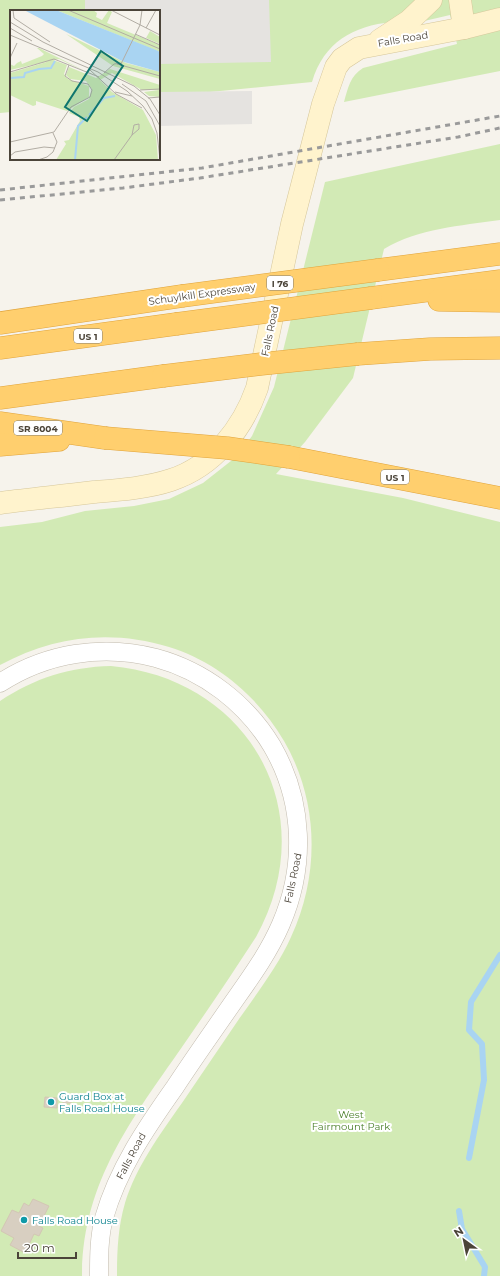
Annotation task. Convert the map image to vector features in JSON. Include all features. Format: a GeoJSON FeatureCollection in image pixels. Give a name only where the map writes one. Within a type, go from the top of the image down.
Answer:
{"type":"FeatureCollection","features":[{"type":"Feature","properties":{"kind":"highway","name":"Schuylkill Expressway"},"geometry":{"type":"LineString","coordinates":[[0,323],[182,296],[500,254]]}},
{"type":"Feature","properties":{"kind":"highway","name":"US 1"},"geometry":{"type":"LineString","coordinates":[[0,348],[500,281]]}},
{"type":"Feature","properties":{"kind":"highway"},"geometry":{"type":"LineString","coordinates":[[371,298],[500,301]]}},
{"type":"Feature","properties":{"kind":"highway"},"geometry":{"type":"LineString","coordinates":[[0,398],[163,376],[358,354],[430,349],[500,348]]}},
{"type":"Feature","properties":{"kind":"highway","name":"SR 8004"},"geometry":{"type":"LineString","coordinates":[[0,423],[105,438]]}},
{"type":"Feature","properties":{"kind":"highway","name":"US 1"},"geometry":{"type":"LineString","coordinates":[[0,445],[105,438],[219,448],[289,457],[500,498]]}},
{"type":"Feature","properties":{"kind":"main road"},"geometry":{"type":"LineString","coordinates":[[372,44],[409,21],[431,0]]}},
{"type":"Feature","properties":{"kind":"main road"},"geometry":{"type":"LineString","coordinates":[[460,0],[464,28]]}},
{"type":"Feature","properties":{"kind":"main road","name":"Falls Road"},"geometry":{"type":"LineString","coordinates":[[0,503],[136,488],[172,480],[188,473],[209,459],[228,441],[241,423],[257,388],[292,224],[330,80],[342,59],[359,48],[372,44],[464,28],[500,19]]}},
{"type":"Feature","properties":{"kind":"street","name":"Falls Road"},"geometry":{"type":"LineString","coordinates":[[0,683],[16,672],[33,665],[76,653],[116,651],[149,656],[175,664],[210,682],[227,694],[254,720],[266,737],[284,771],[295,809],[299,846],[297,865],[281,924],[261,961],[133,1150],[111,1197],[104,1220],[100,1244],[99,1276]]}},
{"type":"Feature","properties":{"kind":"green space"},"geometry":{"type":"Polygon","coordinates":[[[0,0],[500,0],[500,71],[344,102],[352,79],[363,68],[457,44],[450,15],[417,23],[395,22],[378,24],[353,32],[332,46],[317,68],[312,82],[160,97],[160,10],[10,10],[10,112],[0,113],[0,0]]]}},
{"type":"Feature","properties":{"kind":"green space","name":"West Fairmount Park"},"geometry":{"type":"Polygon","coordinates":[[[500,144],[500,220],[455,226],[426,232],[411,236],[384,249],[353,378],[305,442],[276,474],[403,498],[500,522],[500,1276],[117,1276],[119,1230],[125,1203],[135,1177],[157,1139],[274,969],[291,937],[307,889],[311,864],[312,838],[309,813],[304,788],[296,764],[274,725],[250,696],[220,672],[204,662],[169,647],[147,641],[104,637],[83,638],[41,647],[0,665],[0,527],[42,522],[85,511],[134,506],[169,499],[203,483],[236,457],[252,436],[274,387],[325,182],[500,144]]]}},
{"type":"Feature","properties":{"kind":"green space"},"geometry":{"type":"Polygon","coordinates":[[[111,666],[160,676],[202,697],[236,725],[262,760],[277,801],[282,845],[275,891],[256,937],[145,1101],[113,1154],[100,1182],[90,1212],[84,1243],[82,1276],[0,1276],[0,701],[26,686],[53,675],[67,671],[111,666]]]}},
{"type":"Feature","properties":{"kind":"shaded area"},"geometry":{"type":"Polygon","coordinates":[[[85,0],[269,0],[271,62],[160,64],[160,10],[85,10],[85,0]]]}},
{"type":"Feature","properties":{"kind":"shaded area"},"geometry":{"type":"Polygon","coordinates":[[[252,91],[252,124],[160,126],[160,92],[252,91]]]}},
{"type":"Feature","properties":{"kind":"building"},"geometry":{"type":"Polygon","coordinates":[[[63,1094],[70,1094],[71,1103],[63,1103],[63,1094]]]}},
{"type":"Feature","properties":{"kind":"building","name":"Guard Box at Falls Road House"},"geometry":{"type":"Polygon","coordinates":[[[45,1097],[57,1098],[57,1108],[44,1107],[45,1097]]]}},
{"type":"Feature","properties":{"kind":"building","name":"Falls Road House"},"geometry":{"type":"Polygon","coordinates":[[[33,1199],[49,1206],[39,1226],[43,1228],[39,1236],[34,1234],[25,1253],[10,1245],[14,1238],[1,1231],[12,1210],[19,1213],[24,1203],[29,1206],[33,1199]]]}},
{"type":"Feature","properties":{"kind":"waterway"},"geometry":{"type":"LineString","coordinates":[[469,1158],[484,1080],[482,1044],[469,1030],[471,1002],[500,955]]}},
{"type":"Feature","properties":{"kind":"waterway"},"geometry":{"type":"LineString","coordinates":[[459,1211],[462,1229],[485,1267],[484,1276]]}},
{"type":"Feature","properties":{"kind":"railway"},"geometry":{"type":"LineString","coordinates":[[0,190],[202,168],[500,116]]}},
{"type":"Feature","properties":{"kind":"railway"},"geometry":{"type":"LineString","coordinates":[[0,200],[123,188],[200,178],[458,137],[500,128]]}},
{"type":"Feature","properties":{"kind":"place","name":"Guard Box at Falls Road House"},"geometry":{"type":"Point","coordinates":[51,1102]}},
{"type":"Feature","properties":{"kind":"place","name":"Falls Road House"},"geometry":{"type":"Point","coordinates":[24,1220]}}]}
